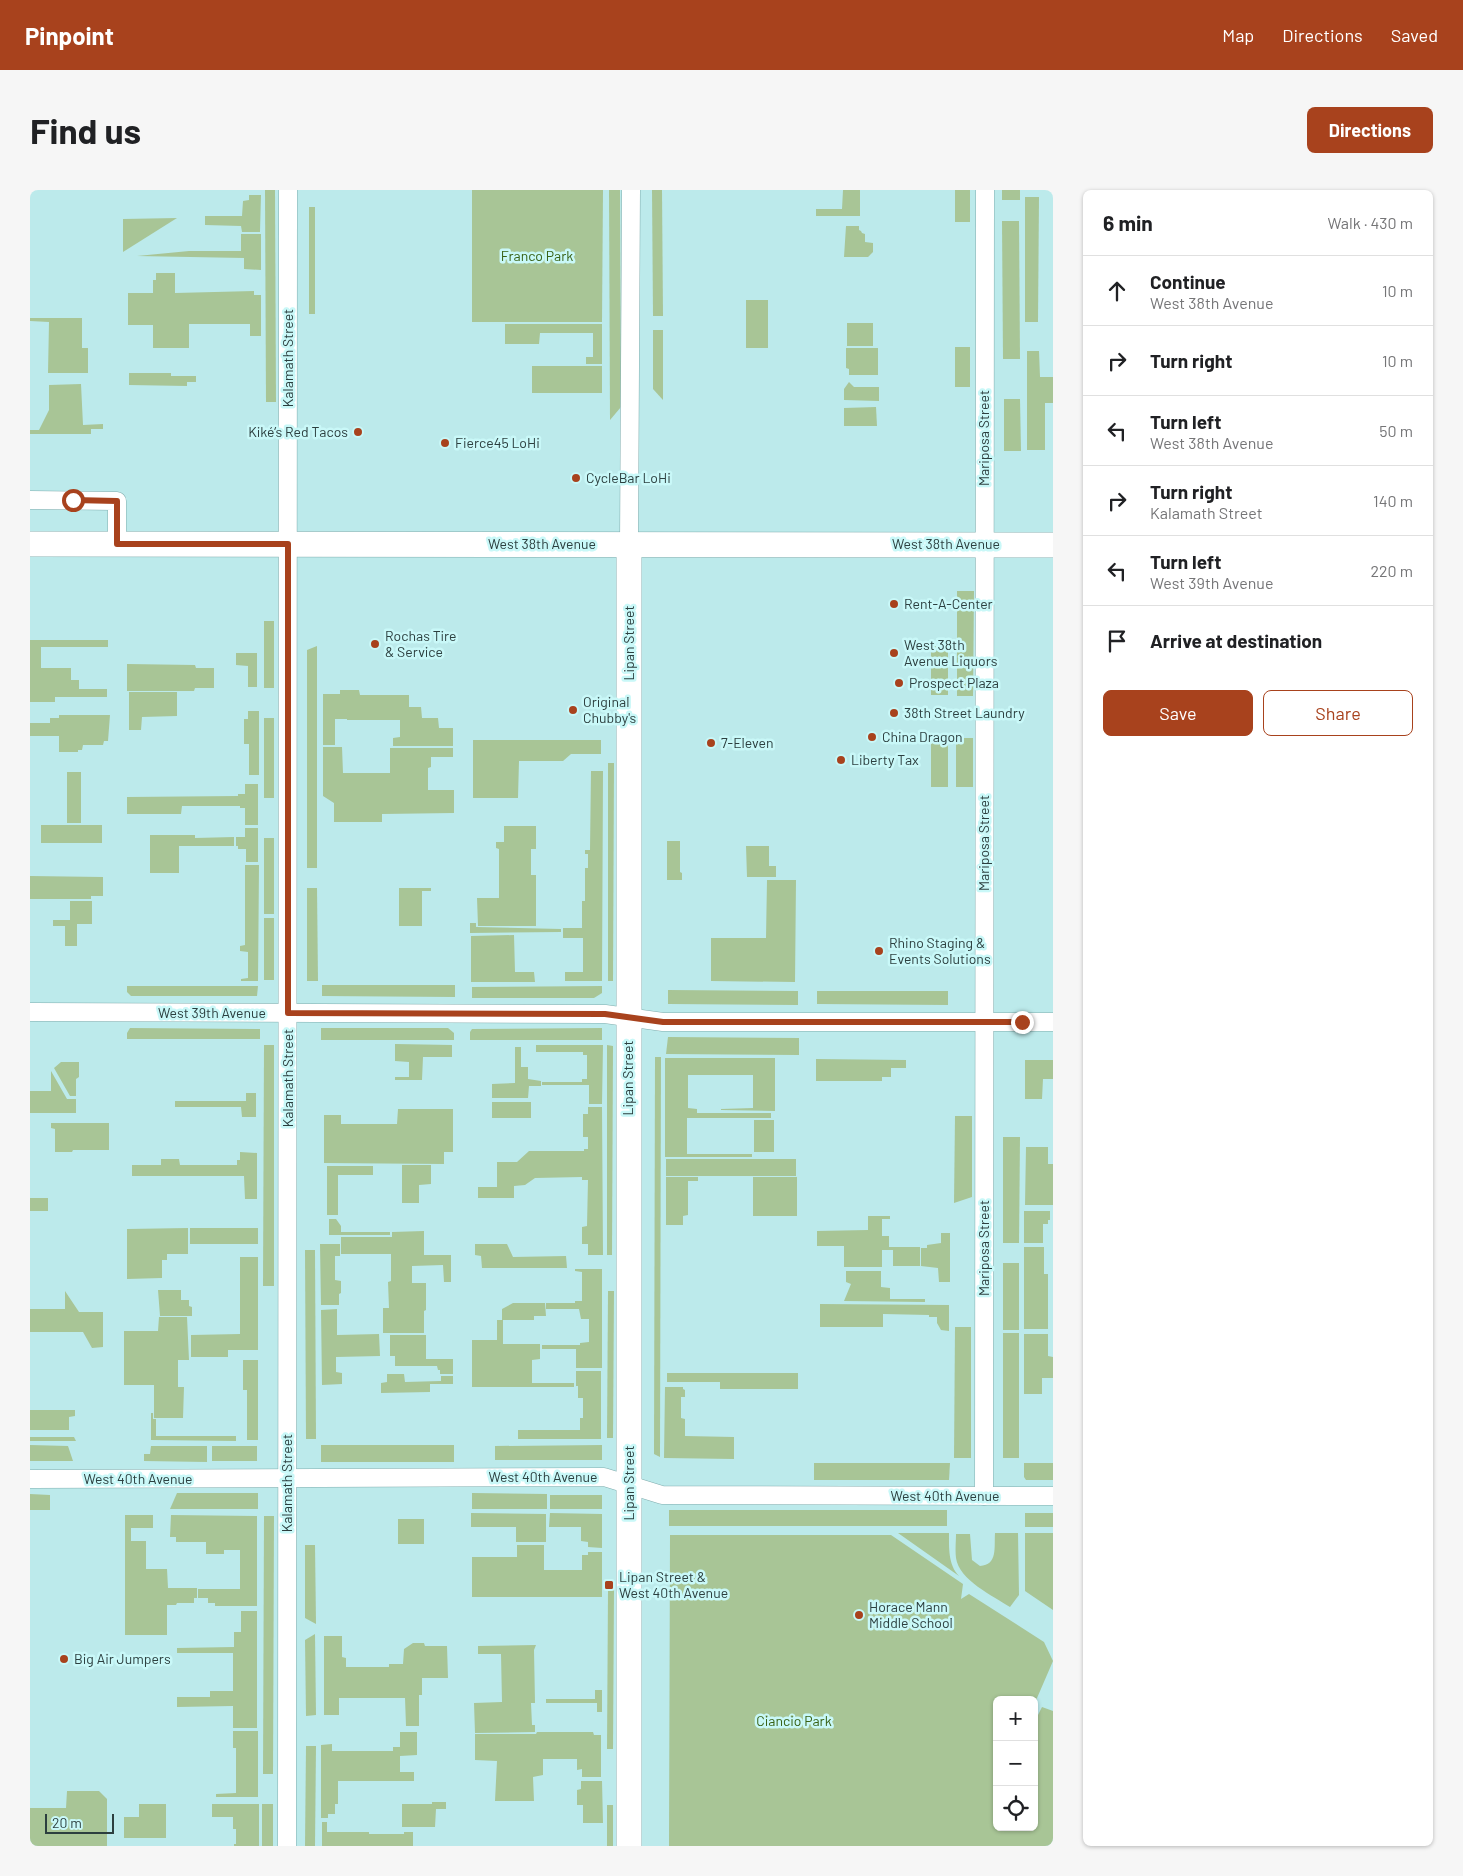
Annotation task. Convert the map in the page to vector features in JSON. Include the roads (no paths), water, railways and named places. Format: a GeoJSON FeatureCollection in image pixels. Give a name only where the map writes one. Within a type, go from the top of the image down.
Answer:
{"type":"FeatureCollection","features":[{"type":"Feature","properties":{"kind":"street","name":"Kalamath Street"},"geometry":{"type":"LineString","coordinates":[[287,1846],[288,190]]}},
{"type":"Feature","properties":{"kind":"street","name":"Lipan Street"},"geometry":{"type":"LineString","coordinates":[[629,1846],[628,1017],[631,190]]}},
{"type":"Feature","properties":{"kind":"street","name":"Mariposa Street"},"geometry":{"type":"LineString","coordinates":[[984,1496],[985,190]]}},
{"type":"Feature","properties":{"kind":"street"},"geometry":{"type":"LineString","coordinates":[[30,500],[117,501],[117,544]]}},
{"type":"Feature","properties":{"kind":"street","name":"West 38th Avenue"},"geometry":{"type":"LineString","coordinates":[[30,544],[1053,544]]}},
{"type":"Feature","properties":{"kind":"street","name":"West 39th Avenue"},"geometry":{"type":"LineString","coordinates":[[30,1012],[605,1014],[663,1022],[1053,1022]]}},
{"type":"Feature","properties":{"kind":"street","name":"West 40th Avenue"},"geometry":{"type":"LineString","coordinates":[[30,1479],[604,1477],[662,1495],[1053,1496]]}},
{"type":"Feature","properties":{"kind":"place","name":"Kiké’s Red Tacos"},"geometry":{"type":"Point","coordinates":[358,432]}},
{"type":"Feature","properties":{"kind":"place","name":"Fierce45 LoHi"},"geometry":{"type":"Point","coordinates":[445,443]}},
{"type":"Feature","properties":{"kind":"place","name":"CycleBar LoHi"},"geometry":{"type":"Point","coordinates":[576,478]}},
{"type":"Feature","properties":{"kind":"place","name":"Rent-A-Center"},"geometry":{"type":"Point","coordinates":[894,604]}},
{"type":"Feature","properties":{"kind":"place","name":"Rochas Tire & Service"},"geometry":{"type":"Point","coordinates":[375,644]}},
{"type":"Feature","properties":{"kind":"place","name":"West 38th Avenue Liquors"},"geometry":{"type":"Point","coordinates":[894,653]}},
{"type":"Feature","properties":{"kind":"place","name":"Prospect Plaza"},"geometry":{"type":"Point","coordinates":[899,683]}},
{"type":"Feature","properties":{"kind":"place","name":"Original Chubby's"},"geometry":{"type":"Point","coordinates":[573,710]}},
{"type":"Feature","properties":{"kind":"place","name":"38th Street Laundry"},"geometry":{"type":"Point","coordinates":[894,713]}},
{"type":"Feature","properties":{"kind":"place","name":"China Dragon"},"geometry":{"type":"Point","coordinates":[872,737]}},
{"type":"Feature","properties":{"kind":"place","name":"7-Eleven"},"geometry":{"type":"Point","coordinates":[711,743]}},
{"type":"Feature","properties":{"kind":"place","name":"Liberty Tax"},"geometry":{"type":"Point","coordinates":[841,760]}},
{"type":"Feature","properties":{"kind":"place","name":"Rhino Staging & Events Solutions"},"geometry":{"type":"Point","coordinates":[879,951]}},
{"type":"Feature","properties":{"kind":"place","name":"Lipan Street & West 40th Avenue"},"geometry":{"type":"Point","coordinates":[609,1585]}},
{"type":"Feature","properties":{"kind":"place","name":"Horace Mann Middle School"},"geometry":{"type":"Point","coordinates":[859,1615]}},
{"type":"Feature","properties":{"kind":"place","name":"Big Air Jumpers"},"geometry":{"type":"Point","coordinates":[64,1659]}},
{"type":"Feature","properties":{"kind":"park label","name":"Franco Park"},"geometry":{"type":"Point","coordinates":[537,256]}},
{"type":"Feature","properties":{"kind":"park label","name":"Ciancio Park"},"geometry":{"type":"Point","coordinates":[794,1721]}}]}
